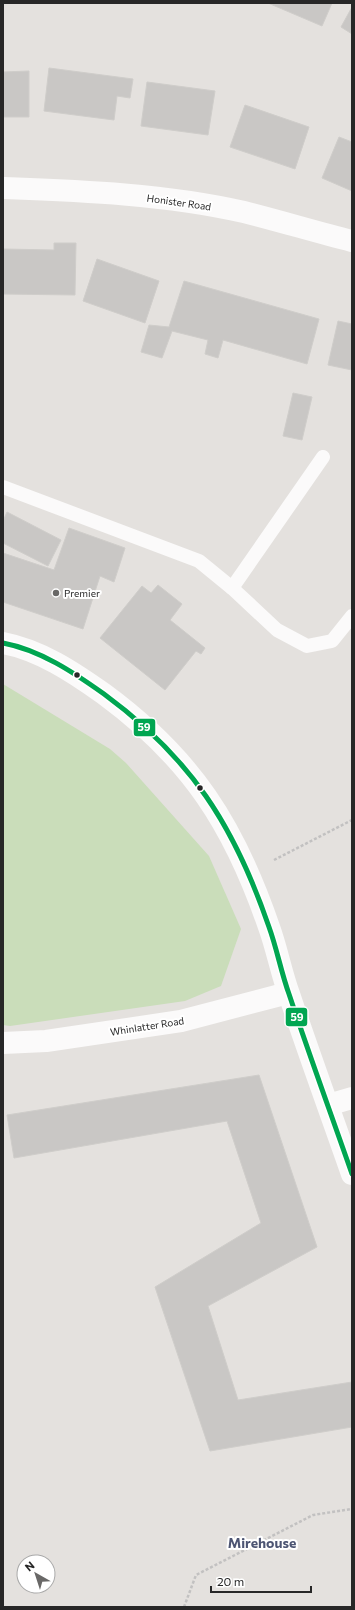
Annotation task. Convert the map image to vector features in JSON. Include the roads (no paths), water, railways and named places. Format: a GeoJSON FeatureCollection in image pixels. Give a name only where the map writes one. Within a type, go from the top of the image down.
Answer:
{"type":"FeatureCollection","features":[{"type":"Feature","properties":{"kind":"street","name":"Honister Road"},"geometry":{"type":"LineString","coordinates":[[3,188],[66,190],[156,198],[243,212],[352,241]]}},
{"type":"Feature","properties":{"kind":"street"},"geometry":{"type":"LineString","coordinates":[[3,643],[14,645],[55,662],[127,711],[163,743],[199,784],[224,821],[248,874],[269,927],[288,993],[352,1174]]}},
{"type":"Feature","properties":{"kind":"street","name":"Whinlatter Road"},"geometry":{"type":"LineString","coordinates":[[3,1043],[46,1041],[181,1021],[288,993]]}},
{"type":"Feature","properties":{"kind":"street"},"geometry":{"type":"LineString","coordinates":[[328,1105],[352,1098]]}},
{"type":"Feature","properties":{"kind":"lane"},"geometry":{"type":"LineString","coordinates":[[232,588],[323,457]]}},
{"type":"Feature","properties":{"kind":"lane"},"geometry":{"type":"LineString","coordinates":[[3,487],[199,561],[232,588],[277,630],[307,646],[332,641],[352,616]]}},
{"type":"Feature","properties":{"kind":"place","name":"Premier"},"geometry":{"type":"Point","coordinates":[56,593]}},
{"type":"Feature","properties":{"kind":"district","name":"Mirehouse"},"geometry":{"type":"Point","coordinates":[262,1542]}}]}
